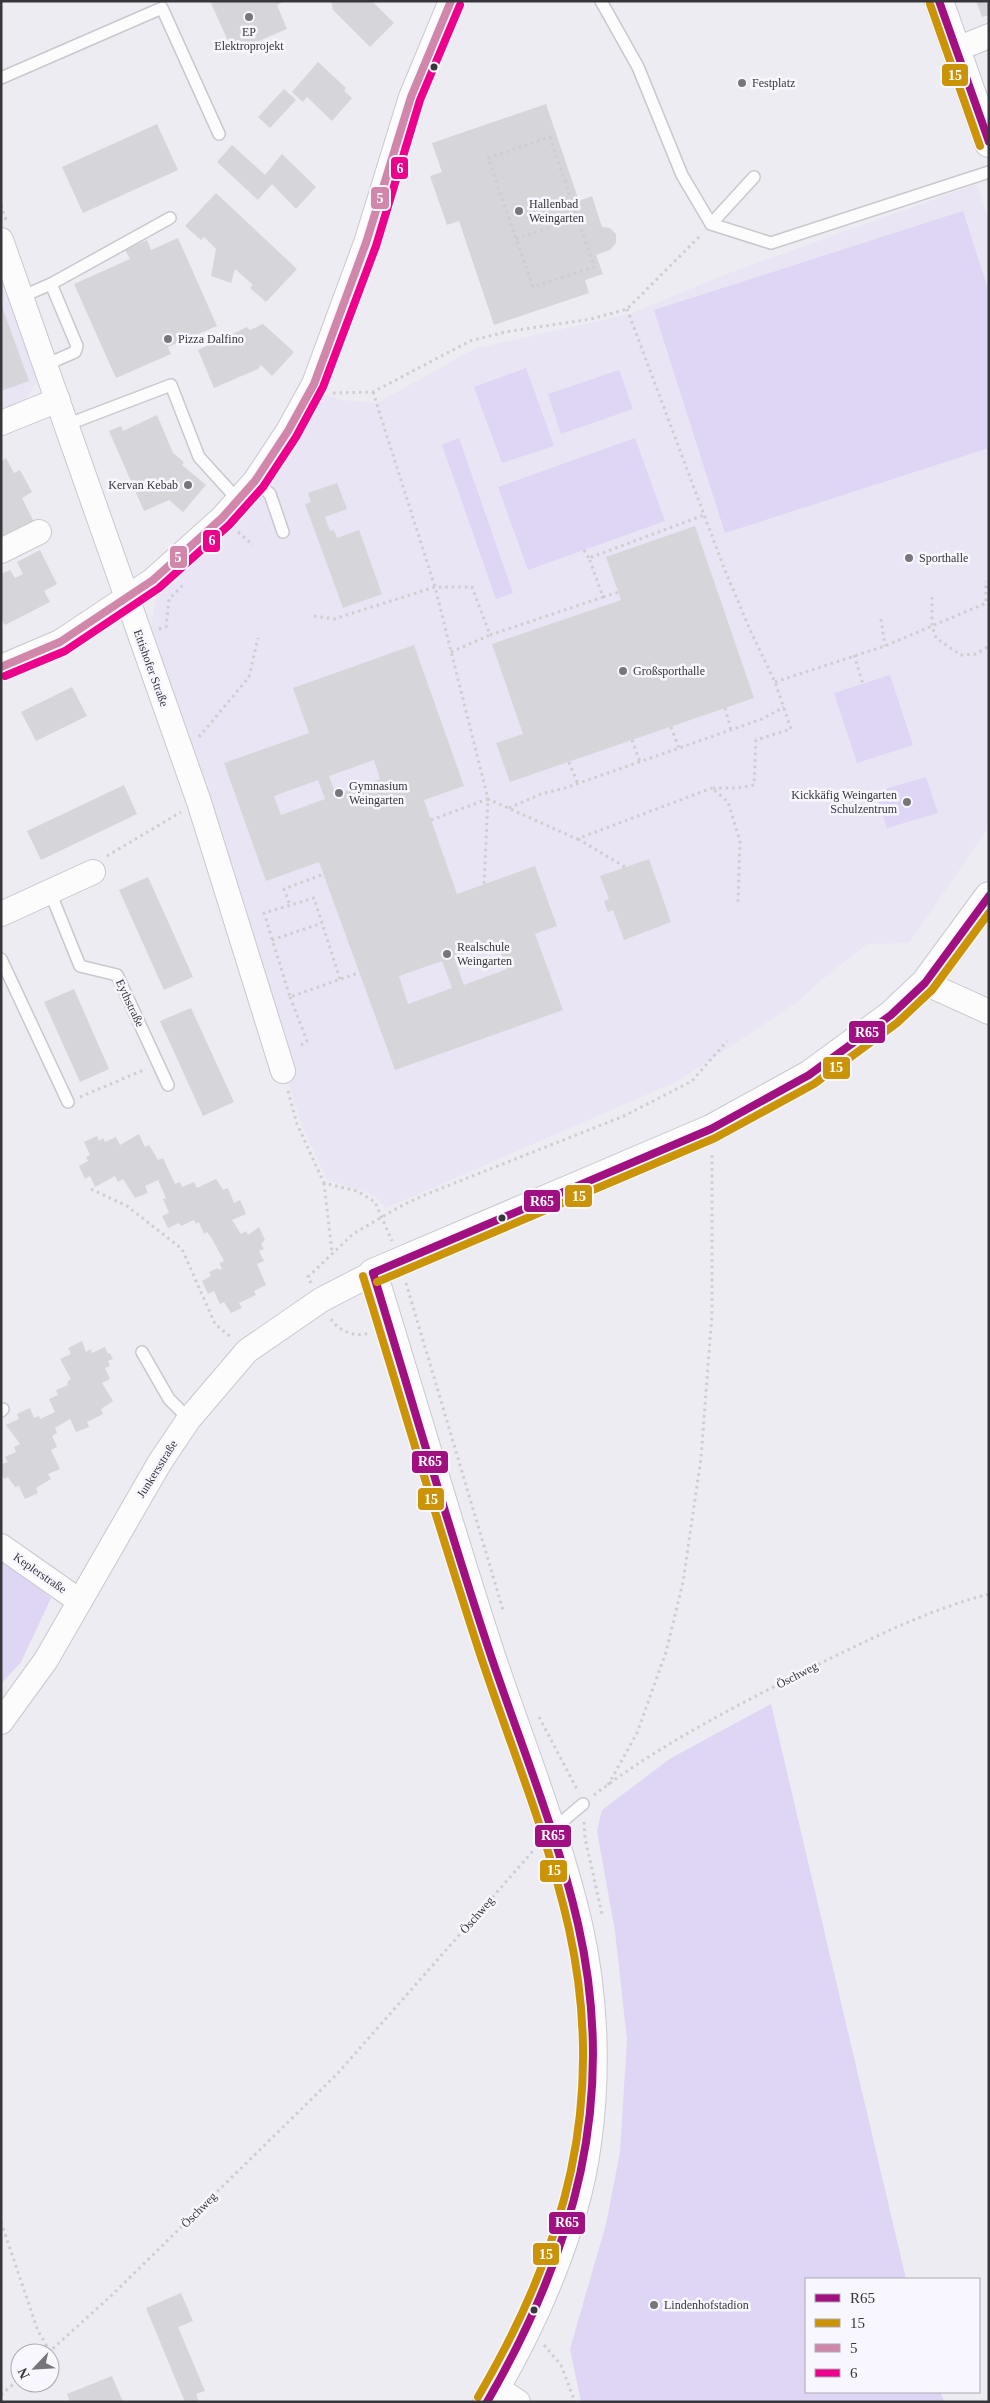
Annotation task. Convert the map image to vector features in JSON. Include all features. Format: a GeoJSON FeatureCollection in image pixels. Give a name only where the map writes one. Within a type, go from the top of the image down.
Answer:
{"type":"FeatureCollection","features":[{"type":"Feature","properties":{"kind":"street"},"geometry":{"type":"LineString","coordinates":[[1,668],[60,642],[153,580],[222,518],[255,481],[288,431],[314,384],[366,243],[411,97],[451,1]]}},
{"type":"Feature","properties":{"kind":"street"},"geometry":{"type":"LineString","coordinates":[[939,1],[989,143]]}},
{"type":"Feature","properties":{"kind":"street"},"geometry":{"type":"LineString","coordinates":[[957,49],[989,36]]}},
{"type":"Feature","properties":{"kind":"street","name":"Ettishofer Straße"},"geometry":{"type":"LineString","coordinates":[[1,240],[183,757],[281,1065]]}},
{"type":"Feature","properties":{"kind":"street"},"geometry":{"type":"LineString","coordinates":[[1,423],[58,400]]}},
{"type":"Feature","properties":{"kind":"street"},"geometry":{"type":"LineString","coordinates":[[1,551],[39,532]]}},
{"type":"Feature","properties":{"kind":"street"},"geometry":{"type":"LineString","coordinates":[[1,914],[93,872]]}},
{"type":"Feature","properties":{"kind":"street"},"geometry":{"type":"LineString","coordinates":[[501,2397],[571,2216],[587,2144],[592,2065],[589,1997],[578,1926],[552,1830],[490,1651],[373,1272],[711,1129],[809,1075],[891,1015],[926,983],[989,896]]}},
{"type":"Feature","properties":{"kind":"street"},"geometry":{"type":"LineString","coordinates":[[926,983],[989,1012]]}},
{"type":"Feature","properties":{"kind":"street","name":"Junkersstraße"},"geometry":{"type":"LineString","coordinates":[[1,1722],[46,1660],[78,1600],[160,1462],[189,1419],[247,1351],[321,1300],[373,1272]]}},
{"type":"Feature","properties":{"kind":"street","name":"Keplerstraße"},"geometry":{"type":"LineString","coordinates":[[1,1546],[78,1600]]}},
{"type":"Feature","properties":{"kind":"lane"},"geometry":{"type":"LineString","coordinates":[[600,1],[638,66],[682,176],[711,224],[771,243],[989,172]]}},
{"type":"Feature","properties":{"kind":"lane"},"geometry":{"type":"LineString","coordinates":[[1,78],[162,8],[219,134]]}},
{"type":"Feature","properties":{"kind":"lane"},"geometry":{"type":"LineString","coordinates":[[711,224],[754,177]]}},
{"type":"Feature","properties":{"kind":"lane"},"geometry":{"type":"LineString","coordinates":[[21,297],[51,284],[170,218]]}},
{"type":"Feature","properties":{"kind":"lane"},"geometry":{"type":"LineString","coordinates":[[44,365],[74,352],[77,346],[51,284]]}},
{"type":"Feature","properties":{"kind":"lane"},"geometry":{"type":"LineString","coordinates":[[66,425],[171,385],[199,457],[238,500]]}},
{"type":"Feature","properties":{"kind":"lane"},"geometry":{"type":"LineString","coordinates":[[255,481],[270,494],[284,532]]}},
{"type":"Feature","properties":{"kind":"lane","name":"Eythstraße"},"geometry":{"type":"LineString","coordinates":[[50,892],[80,966],[117,974],[168,1085]]}},
{"type":"Feature","properties":{"kind":"lane"},"geometry":{"type":"LineString","coordinates":[[1,959],[68,1102]]}},
{"type":"Feature","properties":{"kind":"lane"},"geometry":{"type":"LineString","coordinates":[[142,1352],[169,1399],[189,1419]]}},
{"type":"Feature","properties":{"kind":"lane"},"geometry":{"type":"LineString","coordinates":[[552,1830],[583,1804]]}},
{"type":"Feature","properties":{"kind":"path"},"geometry":{"type":"LineString","coordinates":[[550,137],[594,267],[533,288],[516,239],[488,158],[550,137]]}},
{"type":"Feature","properties":{"kind":"path"},"geometry":{"type":"LineString","coordinates":[[516,239],[577,218]]}},
{"type":"Feature","properties":{"kind":"path"},"geometry":{"type":"LineString","coordinates":[[314,384],[331,393],[373,392],[470,341],[505,332],[591,320],[627,309],[711,224]]}},
{"type":"Feature","properties":{"kind":"path"},"geometry":{"type":"LineString","coordinates":[[577,839],[712,788],[737,788],[754,784],[756,740],[791,729],[775,682],[751,632],[704,515],[627,309]]}},
{"type":"Feature","properties":{"kind":"path"},"geometry":{"type":"LineString","coordinates":[[373,392],[434,587],[488,799],[484,884]]}},
{"type":"Feature","properties":{"kind":"path"},"geometry":{"type":"LineString","coordinates":[[589,558],[704,515]]}},
{"type":"Feature","properties":{"kind":"path"},"geometry":{"type":"LineString","coordinates":[[584,550],[604,597]]}},
{"type":"Feature","properties":{"kind":"path"},"geometry":{"type":"LineString","coordinates":[[775,682],[885,646],[986,603],[986,581]]}},
{"type":"Feature","properties":{"kind":"path"},"geometry":{"type":"LineString","coordinates":[[314,616],[334,619],[434,587],[472,587],[490,635]]}},
{"type":"Feature","properties":{"kind":"path"},"geometry":{"type":"LineString","coordinates":[[451,652],[490,635],[619,592]]}},
{"type":"Feature","properties":{"kind":"path"},"geometry":{"type":"LineString","coordinates":[[932,597],[932,626],[936,638],[961,655],[976,654],[989,646]]}},
{"type":"Feature","properties":{"kind":"path"},"geometry":{"type":"LineString","coordinates":[[881,619],[885,646]]}},
{"type":"Feature","properties":{"kind":"path"},"geometry":{"type":"LineString","coordinates":[[183,757],[249,677],[258,638]]}},
{"type":"Feature","properties":{"kind":"path"},"geometry":{"type":"LineString","coordinates":[[854,655],[863,684]]}},
{"type":"Feature","properties":{"kind":"path"},"geometry":{"type":"LineString","coordinates":[[724,708],[731,730]]}},
{"type":"Feature","properties":{"kind":"path"},"geometry":{"type":"LineString","coordinates":[[509,808],[541,794],[578,784],[762,719],[784,708]]}},
{"type":"Feature","properties":{"kind":"path"},"geometry":{"type":"LineString","coordinates":[[671,727],[679,748]]}},
{"type":"Feature","properties":{"kind":"path"},"geometry":{"type":"LineString","coordinates":[[632,740],[640,762]]}},
{"type":"Feature","properties":{"kind":"path"},"geometry":{"type":"LineString","coordinates":[[569,762],[578,784]]}},
{"type":"Feature","properties":{"kind":"path"},"geometry":{"type":"LineString","coordinates":[[712,788],[728,802],[740,840],[738,903]]}},
{"type":"Feature","properties":{"kind":"path"},"geometry":{"type":"LineString","coordinates":[[431,820],[488,799],[577,839],[624,867]]}},
{"type":"Feature","properties":{"kind":"path"},"geometry":{"type":"LineString","coordinates":[[93,872],[108,854],[198,802]]}},
{"type":"Feature","properties":{"kind":"path"},"geometry":{"type":"LineString","coordinates":[[289,903],[284,889],[324,874]]}},
{"type":"Feature","properties":{"kind":"path"},"geometry":{"type":"LineString","coordinates":[[332,1252],[324,1183],[297,1124],[281,1065],[306,1041],[290,998],[264,912],[289,903],[314,898],[340,980]]}},
{"type":"Feature","properties":{"kind":"path"},"geometry":{"type":"LineString","coordinates":[[272,940],[322,923]]}},
{"type":"Feature","properties":{"kind":"path"},"geometry":{"type":"LineString","coordinates":[[290,998],[359,972]]}},
{"type":"Feature","properties":{"kind":"path"},"geometry":{"type":"LineString","coordinates":[[308,1277],[353,1234],[422,1196],[624,1116],[692,1081],[727,1041]]}},
{"type":"Feature","properties":{"kind":"path"},"geometry":{"type":"LineString","coordinates":[[68,1102],[158,1064]]}},
{"type":"Feature","properties":{"kind":"path"},"geometry":{"type":"LineString","coordinates":[[608,1785],[637,1733],[666,1652],[683,1582],[701,1458],[712,1314],[711,1129]]}},
{"type":"Feature","properties":{"kind":"path"},"geometry":{"type":"LineString","coordinates":[[324,1183],[357,1191],[374,1202],[382,1219]]}},
{"type":"Feature","properties":{"kind":"path"},"geometry":{"type":"LineString","coordinates":[[91,1189],[127,1206],[182,1249],[216,1324],[247,1351]]}},
{"type":"Feature","properties":{"kind":"path","name":"Öschweg"},"geometry":{"type":"LineString","coordinates":[[583,1804],[608,1785],[744,1702],[909,1620],[989,1594]]}},
{"type":"Feature","properties":{"kind":"path","name":"Öschweg"},"geometry":{"type":"LineString","coordinates":[[59,2343],[113,2294],[338,2074],[552,1830]]}},
{"type":"Feature","properties":{"kind":"path"},"geometry":{"type":"LineString","coordinates":[[1,2222],[38,2331],[44,2343]]}},
{"type":"Feature","properties":{"kind":"path"},"geometry":{"type":"LineString","coordinates":[[544,2344],[561,2365],[575,2402]]}},
{"type":"Feature","properties":{"kind":"shaded area"},"geometry":{"type":"Polygon","coordinates":[[[977,184],[989,223],[989,827],[909,943],[867,944],[819,982],[799,1001],[678,1081],[386,1208],[374,1196],[327,1180],[302,1126],[148,641],[157,594],[222,530],[317,392],[341,400],[377,403],[474,349],[629,314],[729,273],[977,184]]]}},
{"type":"Feature","properties":{"kind":"shaded area"},"geometry":{"type":"Polygon","coordinates":[[[963,211],[989,292],[989,448],[725,533],[654,310],[963,211]]]}},
{"type":"Feature","properties":{"kind":"shaded area"},"geometry":{"type":"Polygon","coordinates":[[[1,270],[38,379],[27,398],[1,411],[1,270]]]}},
{"type":"Feature","properties":{"kind":"shaded area"},"geometry":{"type":"Polygon","coordinates":[[[526,368],[554,446],[502,463],[474,387],[526,368]]]}},
{"type":"Feature","properties":{"kind":"shaded area"},"geometry":{"type":"Polygon","coordinates":[[[619,370],[633,409],[561,434],[548,394],[619,370]]]}},
{"type":"Feature","properties":{"kind":"shaded area"},"geometry":{"type":"Polygon","coordinates":[[[459,438],[513,593],[496,599],[442,445],[459,438]]]}},
{"type":"Feature","properties":{"kind":"shaded area"},"geometry":{"type":"Polygon","coordinates":[[[635,438],[665,521],[528,570],[498,487],[635,438]]]}},
{"type":"Feature","properties":{"kind":"shaded area"},"geometry":{"type":"Polygon","coordinates":[[[890,675],[913,745],[857,763],[834,693],[890,675]]]}},
{"type":"Feature","properties":{"kind":"shaded area","name":"Kickkäfig Weingarten Schulzentrum"},"geometry":{"type":"Polygon","coordinates":[[[926,777],[938,813],[887,828],[875,792],[926,777]]]}},
{"type":"Feature","properties":{"kind":"shaded area"},"geometry":{"type":"Polygon","coordinates":[[[1,1559],[51,1598],[21,1662],[1,1684],[1,1559]]]}},
{"type":"Feature","properties":{"kind":"shaded area"},"geometry":{"type":"Polygon","coordinates":[[[771,1704],[906,2278],[805,2278],[805,2393],[941,2393],[944,2402],[581,2402],[570,2349],[606,2224],[620,2152],[627,2040],[615,1931],[597,1831],[602,1810],[671,1758],[771,1704]]]}},
{"type":"Feature","properties":{"kind":"building","name":"EP Elektroprojekt"},"geometry":{"type":"Polygon","coordinates":[[[210,1],[285,1],[277,5],[287,29],[233,52],[210,1]]]}},
{"type":"Feature","properties":{"kind":"building"},"geometry":{"type":"Polygon","coordinates":[[[331,1],[372,1],[394,23],[370,47],[333,10],[331,1]]]}},
{"type":"Feature","properties":{"kind":"building"},"geometry":{"type":"Polygon","coordinates":[[[976,1],[989,1],[989,15],[982,17],[976,1]]]}},
{"type":"Feature","properties":{"kind":"building"},"geometry":{"type":"Polygon","coordinates":[[[318,62],[346,88],[344,91],[352,98],[332,121],[307,97],[303,102],[292,92],[318,62]]]}},
{"type":"Feature","properties":{"kind":"building"},"geometry":{"type":"Polygon","coordinates":[[[284,89],[296,100],[270,128],[258,117],[284,89]]]}},
{"type":"Feature","properties":{"kind":"building","name":"Hallenbad Weingarten"},"geometry":{"type":"Polygon","coordinates":[[[546,104],[579,201],[592,196],[602,227],[610,228],[616,234],[616,243],[610,250],[596,255],[603,274],[585,280],[589,293],[494,325],[459,221],[447,225],[430,176],[442,172],[432,143],[546,104]]]}},
{"type":"Feature","properties":{"kind":"building"},"geometry":{"type":"Polygon","coordinates":[[[157,124],[178,170],[83,213],[62,167],[157,124]]]}},
{"type":"Feature","properties":{"kind":"building"},"geometry":{"type":"Polygon","coordinates":[[[232,145],[265,175],[282,154],[316,187],[296,209],[272,184],[258,200],[217,162],[232,145]]]}},
{"type":"Feature","properties":{"kind":"building"},"geometry":{"type":"Polygon","coordinates":[[[216,193],[297,269],[266,302],[250,288],[253,285],[235,269],[231,283],[211,276],[216,249],[204,237],[201,240],[185,226],[216,193]]]}},
{"type":"Feature","properties":{"kind":"building"},"geometry":{"type":"Polygon","coordinates":[[[178,238],[217,326],[168,347],[171,354],[116,378],[74,284],[130,259],[125,250],[147,240],[151,250],[178,238]]]}},
{"type":"Feature","properties":{"kind":"building"},"geometry":{"type":"Polygon","coordinates":[[[1,304],[29,381],[1,391],[1,304]]]}},
{"type":"Feature","properties":{"kind":"building"},"geometry":{"type":"Polygon","coordinates":[[[263,324],[294,352],[272,376],[261,365],[258,369],[214,388],[198,350],[247,327],[250,330],[263,324]]]}},
{"type":"Feature","properties":{"kind":"building"},"geometry":{"type":"Polygon","coordinates":[[[157,415],[173,453],[184,462],[182,465],[206,485],[183,512],[169,500],[144,511],[109,431],[121,426],[123,431],[157,415]]]}},
{"type":"Feature","properties":{"kind":"building"},"geometry":{"type":"Polygon","coordinates":[[[6,458],[14,473],[20,470],[32,492],[22,498],[34,522],[4,538],[1,532],[1,461],[6,458]]]}},
{"type":"Feature","properties":{"kind":"building"},"geometry":{"type":"Polygon","coordinates":[[[337,483],[347,509],[325,517],[330,531],[334,530],[337,538],[359,530],[382,594],[343,608],[305,504],[311,502],[308,493],[337,483]]]}},
{"type":"Feature","properties":{"kind":"building","name":"Großsporthalle"},"geometry":{"type":"Polygon","coordinates":[[[695,526],[754,698],[510,782],[496,743],[523,734],[492,644],[621,600],[606,557],[695,526]]]}},
{"type":"Feature","properties":{"kind":"building"},"geometry":{"type":"Polygon","coordinates":[[[40,550],[57,584],[44,591],[50,602],[5,625],[1,618],[1,574],[10,570],[15,578],[23,574],[17,562],[40,550]]]}},
{"type":"Feature","properties":{"kind":"building","name":"Gymnasium Weingarten"},"geometry":{"type":"Polygon","coordinates":[[[414,645],[464,786],[424,800],[457,894],[535,866],[557,926],[535,934],[563,1010],[395,1070],[319,862],[266,881],[224,763],[309,733],[293,688],[414,645]],[[374,760],[329,776],[336,795],[380,779],[374,760]],[[318,780],[274,796],[281,815],[325,799],[318,780]],[[497,942],[454,957],[464,985],[507,969],[497,942]],[[442,961],[399,976],[408,1004],[452,988],[442,961]]]}},
{"type":"Feature","properties":{"kind":"building"},"geometry":{"type":"Polygon","coordinates":[[[72,687],[87,716],[36,741],[21,712],[72,687]]]}},
{"type":"Feature","properties":{"kind":"building"},"geometry":{"type":"Polygon","coordinates":[[[124,785],[137,814],[41,860],[27,831],[124,785]]]}},
{"type":"Feature","properties":{"kind":"building"},"geometry":{"type":"Polygon","coordinates":[[[649,859],[671,922],[624,940],[613,910],[608,912],[604,901],[609,899],[600,876],[649,859]]]}},
{"type":"Feature","properties":{"kind":"building"},"geometry":{"type":"Polygon","coordinates":[[[148,877],[193,977],[164,990],[119,890],[148,877]]]}},
{"type":"Feature","properties":{"kind":"building"},"geometry":{"type":"Polygon","coordinates":[[[74,989],[109,1069],[80,1082],[44,1002],[74,989]]]}},
{"type":"Feature","properties":{"kind":"building"},"geometry":{"type":"Polygon","coordinates":[[[191,1008],[234,1102],[203,1116],[160,1021],[191,1008]]]}},
{"type":"Feature","properties":{"kind":"building"},"geometry":{"type":"Polygon","coordinates":[[[139,1134],[145,1147],[149,1145],[158,1160],[163,1158],[175,1184],[180,1182],[182,1187],[194,1182],[197,1188],[216,1179],[223,1190],[228,1188],[234,1203],[240,1200],[246,1214],[232,1220],[241,1234],[246,1231],[248,1235],[259,1227],[265,1240],[261,1244],[264,1249],[259,1251],[264,1261],[257,1264],[266,1285],[254,1291],[256,1295],[239,1303],[242,1308],[231,1313],[224,1302],[220,1304],[214,1291],[208,1294],[202,1281],[211,1276],[209,1272],[218,1268],[219,1270],[222,1269],[219,1263],[224,1261],[211,1237],[207,1232],[204,1234],[199,1222],[196,1224],[194,1220],[181,1226],[179,1223],[168,1228],[162,1216],[169,1213],[163,1199],[166,1198],[158,1180],[145,1186],[148,1193],[135,1198],[123,1179],[118,1182],[115,1176],[95,1187],[90,1176],[85,1179],[79,1166],[88,1161],[86,1157],[90,1155],[84,1142],[97,1136],[99,1141],[103,1138],[105,1142],[116,1137],[120,1145],[139,1134]]]}},
{"type":"Feature","properties":{"kind":"building"},"geometry":{"type":"Polygon","coordinates":[[[82,1341],[86,1352],[91,1349],[92,1353],[105,1347],[108,1354],[110,1353],[113,1359],[108,1361],[110,1366],[105,1368],[110,1379],[102,1383],[113,1401],[101,1409],[103,1414],[87,1422],[89,1427],[76,1432],[70,1419],[55,1428],[57,1433],[52,1436],[57,1447],[51,1450],[60,1469],[48,1474],[51,1479],[36,1488],[38,1493],[25,1499],[19,1486],[15,1487],[8,1477],[4,1479],[1,1473],[1,1464],[8,1462],[5,1457],[16,1452],[14,1447],[20,1444],[6,1425],[19,1419],[17,1414],[30,1408],[34,1418],[39,1416],[40,1419],[55,1412],[49,1399],[58,1395],[56,1390],[68,1385],[67,1382],[71,1379],[60,1359],[71,1354],[68,1348],[82,1341]]]}},
{"type":"Feature","properties":{"kind":"building"},"geometry":{"type":"Polygon","coordinates":[[[181,2293],[193,2321],[178,2327],[205,2391],[196,2394],[199,2402],[185,2402],[146,2308],[181,2293]]]}},
{"type":"Feature","properties":{"kind":"building"},"geometry":{"type":"Polygon","coordinates":[[[112,2376],[123,2402],[70,2402],[67,2394],[112,2376]]]}},
{"type":"Feature","properties":{"kind":"transit line","name":"5"},"geometry":{"type":"LineString","coordinates":[[1,667],[60,642],[153,580],[222,518],[255,481],[288,431],[314,384],[366,243],[411,97],[451,1]]}},
{"type":"Feature","properties":{"kind":"transit line","name":"R65"},"geometry":{"type":"LineString","coordinates":[[939,1],[989,142]]}},
{"type":"Feature","properties":{"kind":"transit line","name":"15"},"geometry":{"type":"LineString","coordinates":[[930,4],[980,146]]}},
{"type":"Feature","properties":{"kind":"transit line","name":"6"},"geometry":{"type":"LineString","coordinates":[[5,676],[65,651],[159,588],[229,525],[263,487],[296,437],[323,387],[376,246],[420,100],[460,5]]}},
{"type":"Feature","properties":{"kind":"transit line","name":"R65"},"geometry":{"type":"LineString","coordinates":[[373,1273],[711,1129],[809,1075],[891,1015],[925,983],[989,896]]}},
{"type":"Feature","properties":{"kind":"transit line","name":"15"},"geometry":{"type":"LineString","coordinates":[[377,1282],[715,1138],[814,1084],[897,1023],[932,990],[989,913]]}},
{"type":"Feature","properties":{"kind":"transit line","name":"R65"},"geometry":{"type":"LineString","coordinates":[[373,1273],[475,1606],[560,1856],[578,1924],[589,1989],[593,2052],[590,2113],[580,2172],[565,2230],[544,2288],[518,2345],[487,2402]]}},
{"type":"Feature","properties":{"kind":"transit line","name":"15"},"geometry":{"type":"LineString","coordinates":[[363,1276],[465,1607],[550,1859],[569,1929],[580,1993],[583,2054],[580,2114],[571,2172],[555,2229],[535,2285],[509,2341],[478,2397]]}},
{"type":"Feature","properties":{"kind":"place","name":"EP Elektroprojekt"},"geometry":{"type":"Point","coordinates":[249,17]}},
{"type":"Feature","properties":{"kind":"place","name":"Festplatz"},"geometry":{"type":"Point","coordinates":[742,83]}},
{"type":"Feature","properties":{"kind":"place","name":"Hallenbad Weingarten"},"geometry":{"type":"Point","coordinates":[519,211]}},
{"type":"Feature","properties":{"kind":"place","name":"Pizza Dalfino"},"geometry":{"type":"Point","coordinates":[168,339]}},
{"type":"Feature","properties":{"kind":"place","name":"Kervan Kebab"},"geometry":{"type":"Point","coordinates":[188,485]}},
{"type":"Feature","properties":{"kind":"place","name":"Sporthalle"},"geometry":{"type":"Point","coordinates":[909,558]}},
{"type":"Feature","properties":{"kind":"place","name":"Großsporthalle"},"geometry":{"type":"Point","coordinates":[623,671]}},
{"type":"Feature","properties":{"kind":"place","name":"Gymnasium Weingarten"},"geometry":{"type":"Point","coordinates":[339,793]}},
{"type":"Feature","properties":{"kind":"place","name":"Kickkäfig Weingarten Schulzentrum"},"geometry":{"type":"Point","coordinates":[907,802]}},
{"type":"Feature","properties":{"kind":"place","name":"Realschule Weingarten"},"geometry":{"type":"Point","coordinates":[447,954]}},
{"type":"Feature","properties":{"kind":"place","name":"Lindenhofstadion"},"geometry":{"type":"Point","coordinates":[654,2305]}}]}
